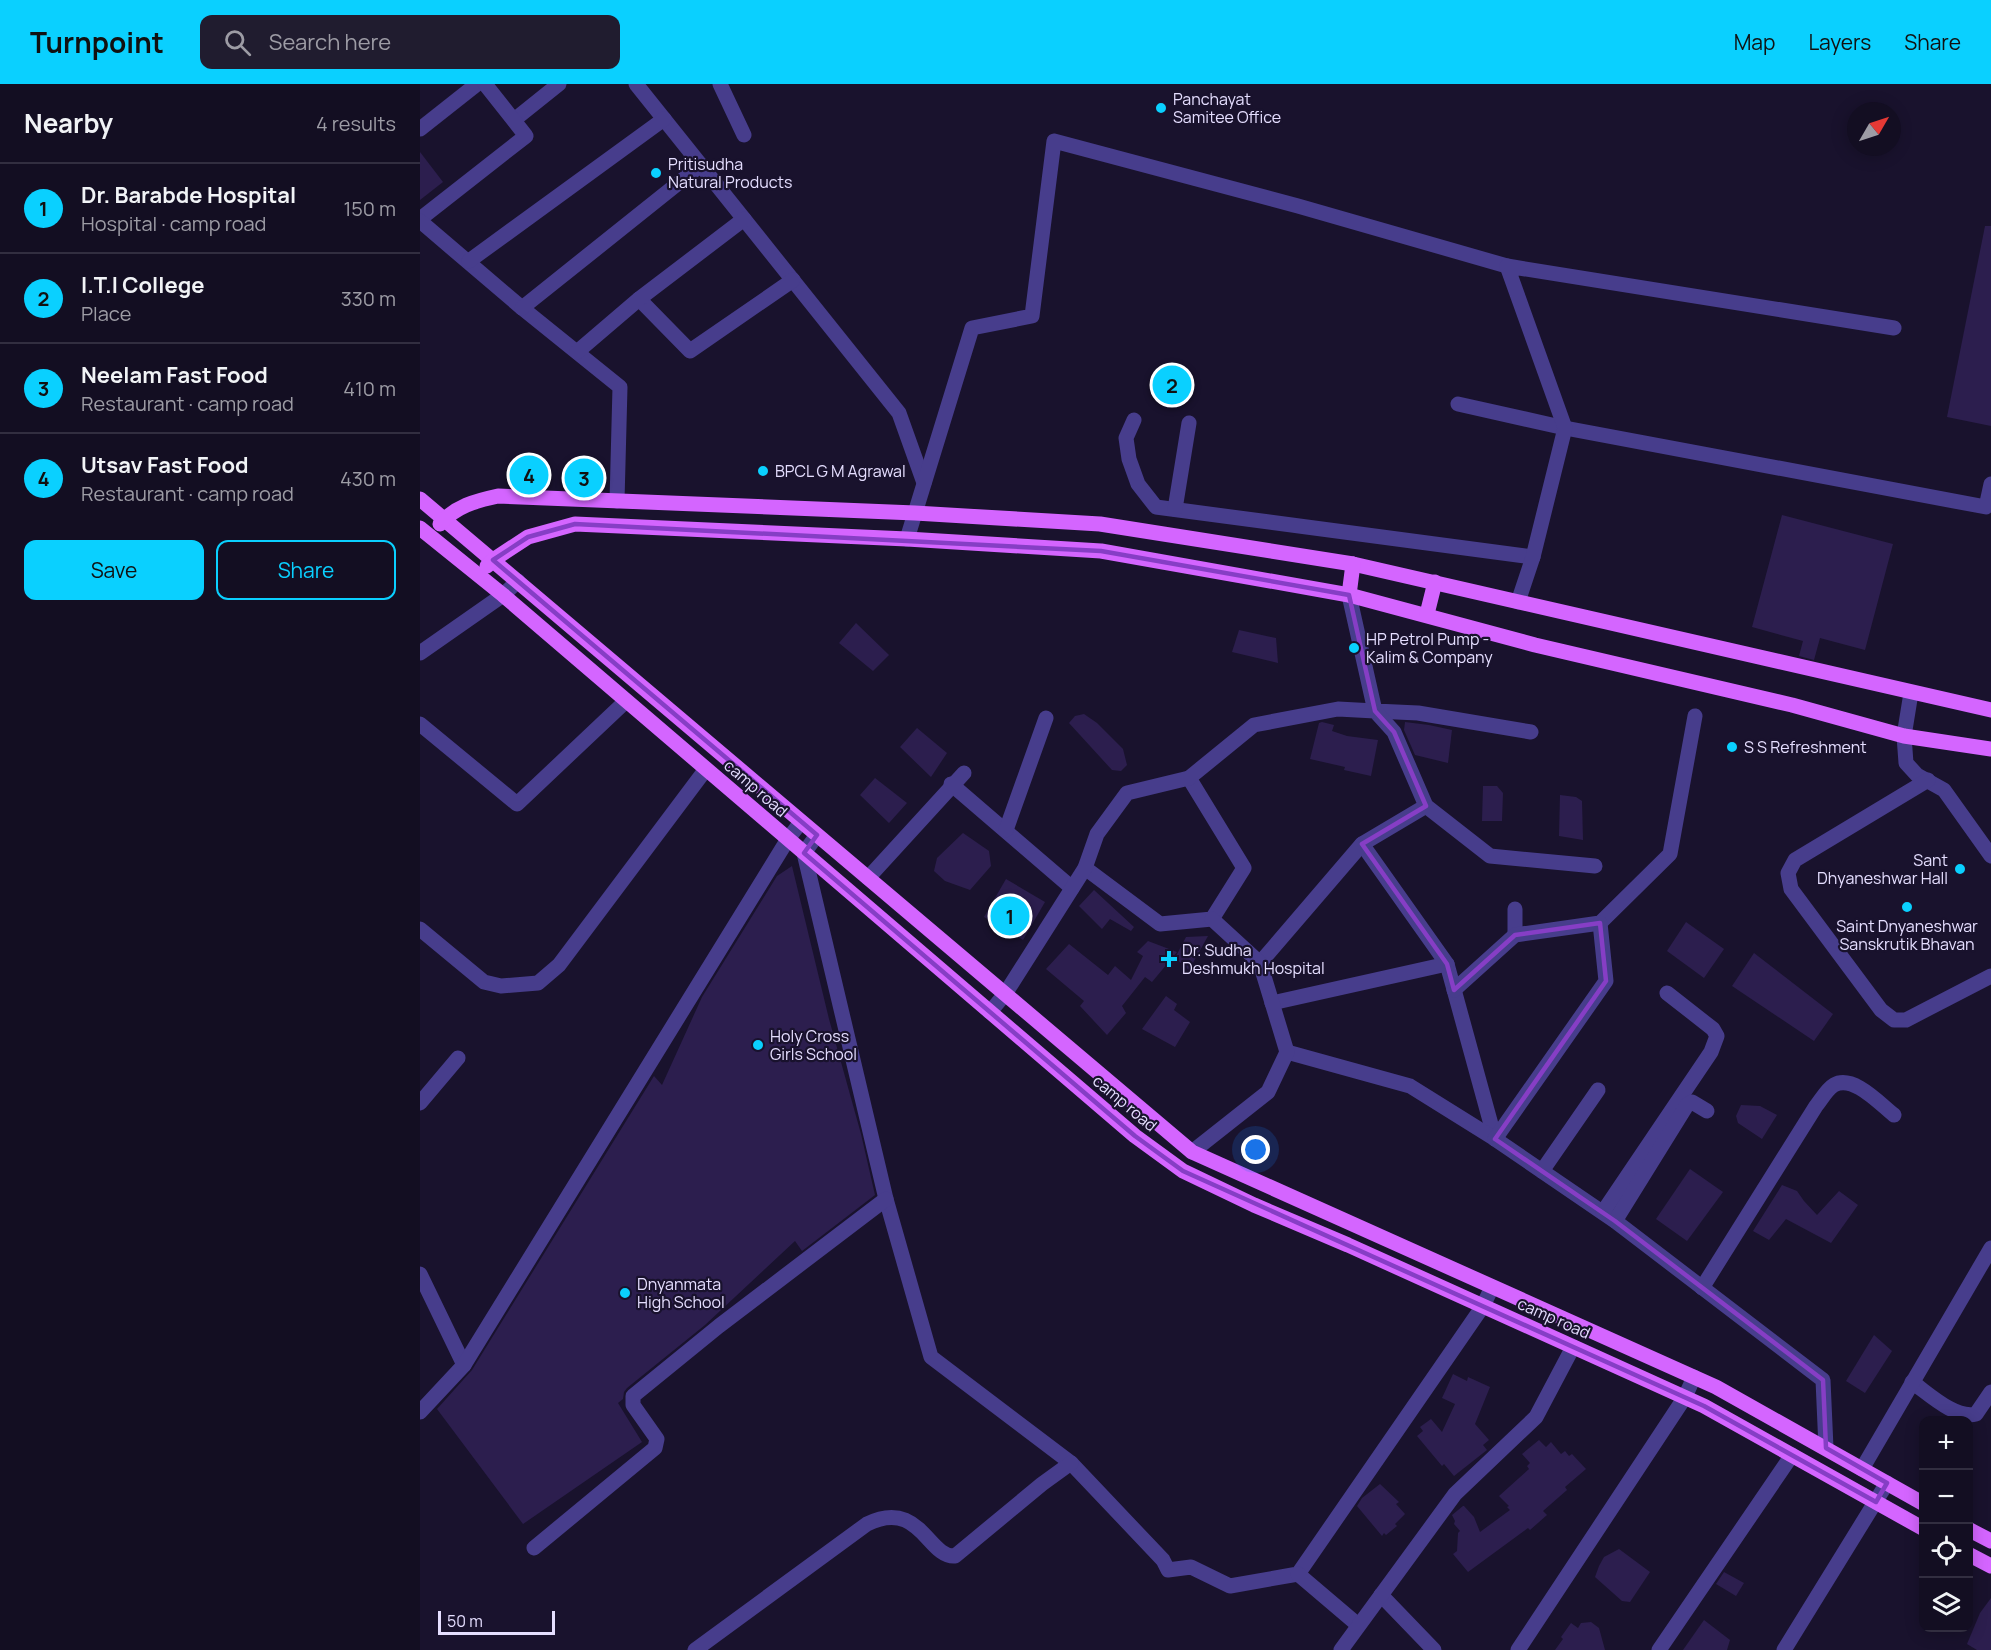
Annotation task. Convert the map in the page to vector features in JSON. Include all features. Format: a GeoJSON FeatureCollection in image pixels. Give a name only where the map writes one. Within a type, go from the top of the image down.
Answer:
{"type":"FeatureCollection","features":[{"type":"Feature","properties":{"kind":"main road"},"geometry":{"type":"LineString","coordinates":[[425,532],[472,501],[498,496],[915,513],[1100,524],[1353,564],[1991,710]]}},
{"type":"Feature","properties":{"kind":"main road","name":"camp road"},"geometry":{"type":"LineString","coordinates":[[420,499],[1192,1152],[1716,1387],[1919,1502]]}},
{"type":"Feature","properties":{"kind":"main road"},"geometry":{"type":"LineString","coordinates":[[479,575],[493,560],[528,537],[575,524],[907,539],[1101,551],[1349,595],[1427,614],[1535,645],[1792,705],[1904,736],[1991,749]]}},
{"type":"Feature","properties":{"kind":"main road","name":"camp road"},"geometry":{"type":"LineString","coordinates":[[425,532],[503,595],[1135,1136],[1183,1171],[1254,1205],[1685,1397],[1919,1526]]}},
{"type":"Feature","properties":{"kind":"main road"},"geometry":{"type":"LineString","coordinates":[[453,554],[467,539]]}},
{"type":"Feature","properties":{"kind":"main road"},"geometry":{"type":"LineString","coordinates":[[1349,595],[1353,564]]}},
{"type":"Feature","properties":{"kind":"main road"},"geometry":{"type":"LineString","coordinates":[[1427,614],[1435,582]]}},
{"type":"Feature","properties":{"kind":"main road"},"geometry":{"type":"LineString","coordinates":[[563,647],[577,631]]}},
{"type":"Feature","properties":{"kind":"main road"},"geometry":{"type":"LineString","coordinates":[[1973,1531],[1991,1541]]}},
{"type":"Feature","properties":{"kind":"main road"},"geometry":{"type":"LineString","coordinates":[[1973,1557],[1991,1566]]}},
{"type":"Feature","properties":{"kind":"street"},"geometry":{"type":"LineString","coordinates":[[420,129],[477,84]]}},
{"type":"Feature","properties":{"kind":"street"},"geometry":{"type":"LineString","coordinates":[[486,84],[526,136],[420,220],[522,308],[620,387],[617,501]]}},
{"type":"Feature","properties":{"kind":"street"},"geometry":{"type":"LineString","coordinates":[[514,120],[560,84]]}},
{"type":"Feature","properties":{"kind":"street"},"geometry":{"type":"LineString","coordinates":[[636,84],[899,413],[924,483]]}},
{"type":"Feature","properties":{"kind":"street"},"geometry":{"type":"LineString","coordinates":[[720,84],[744,135]]}},
{"type":"Feature","properties":{"kind":"street"},"geometry":{"type":"LineString","coordinates":[[469,261],[664,119]]}},
{"type":"Feature","properties":{"kind":"street"},"geometry":{"type":"LineString","coordinates":[[907,539],[972,328],[1032,316],[1054,141],[1309,209],[1507,266],[1894,328]]}},
{"type":"Feature","properties":{"kind":"street"},"geometry":{"type":"LineString","coordinates":[[522,308],[701,165]]}},
{"type":"Feature","properties":{"kind":"street"},"geometry":{"type":"LineString","coordinates":[[576,352],[639,299],[744,219]]}},
{"type":"Feature","properties":{"kind":"street"},"geometry":{"type":"LineString","coordinates":[[1507,266],[1565,428],[1533,557],[1518,602]]}},
{"type":"Feature","properties":{"kind":"street"},"geometry":{"type":"LineString","coordinates":[[639,299],[690,351],[793,280]]}},
{"type":"Feature","properties":{"kind":"street"},"geometry":{"type":"LineString","coordinates":[[1458,404],[1565,428],[1986,507],[1991,484]]}},
{"type":"Feature","properties":{"kind":"street"},"geometry":{"type":"LineString","coordinates":[[1134,420],[1126,438],[1129,459],[1138,484],[1156,507],[1533,557]]}},
{"type":"Feature","properties":{"kind":"street"},"geometry":{"type":"LineString","coordinates":[[1175,509],[1189,423]]}},
{"type":"Feature","properties":{"kind":"street"},"geometry":{"type":"LineString","coordinates":[[420,653],[503,595],[518,581]]}},
{"type":"Feature","properties":{"kind":"street"},"geometry":{"type":"LineString","coordinates":[[1349,595],[1375,711],[1394,732],[1426,806],[1490,856],[1596,866]]}},
{"type":"Feature","properties":{"kind":"street"},"geometry":{"type":"LineString","coordinates":[[1911,693],[1904,736],[1906,763],[1917,775],[1944,790],[1991,856]]}},
{"type":"Feature","properties":{"kind":"street"},"geometry":{"type":"LineString","coordinates":[[420,724],[517,804],[626,701]]}},
{"type":"Feature","properties":{"kind":"street"},"geometry":{"type":"LineString","coordinates":[[990,1012],[1005,994],[1085,868],[1097,834],[1127,793],[1189,778],[1254,724],[1338,710],[1375,711],[1418,713],[1531,732]]}},
{"type":"Feature","properties":{"kind":"street"},"geometry":{"type":"LineString","coordinates":[[1454,990],[1515,935],[1600,923],[1670,854],[1695,716]]}},
{"type":"Feature","properties":{"kind":"street"},"geometry":{"type":"LineString","coordinates":[[1006,830],[1046,718]]}},
{"type":"Feature","properties":{"kind":"street"},"geometry":{"type":"LineString","coordinates":[[420,929],[484,982],[501,986],[538,982],[559,965],[706,769]]}},
{"type":"Feature","properties":{"kind":"street"},"geometry":{"type":"LineString","coordinates":[[868,878],[951,784],[964,773]]}},
{"type":"Feature","properties":{"kind":"street"},"geometry":{"type":"LineString","coordinates":[[1189,778],[1244,868],[1212,919]]}},
{"type":"Feature","properties":{"kind":"street"},"geometry":{"type":"LineString","coordinates":[[1928,780],[1795,860],[1788,873],[1791,890],[1881,1010],[1894,1020],[1906,1020],[1991,976]]}},
{"type":"Feature","properties":{"kind":"street"},"geometry":{"type":"LineString","coordinates":[[951,784],[1071,888]]}},
{"type":"Feature","properties":{"kind":"street"},"geometry":{"type":"LineString","coordinates":[[1260,963],[1362,844],[1426,806]]}},
{"type":"Feature","properties":{"kind":"street"},"geometry":{"type":"LineString","coordinates":[[420,1412],[464,1365],[788,839],[801,822]]}},
{"type":"Feature","properties":{"kind":"street"},"geometry":{"type":"LineString","coordinates":[[817,835],[804,853],[886,1199],[931,1358],[1071,1463],[1162,1560],[1168,1570],[1191,1567],[1230,1586],[1298,1574],[1483,1306],[1492,1287]]}},
{"type":"Feature","properties":{"kind":"street"},"geometry":{"type":"LineString","coordinates":[[1362,844],[1447,964],[1495,1139]]}},
{"type":"Feature","properties":{"kind":"street"},"geometry":{"type":"LineString","coordinates":[[1085,868],[1160,924],[1212,919],[1260,963],[1287,1052],[1268,1092],[1192,1152]]}},
{"type":"Feature","properties":{"kind":"street"},"geometry":{"type":"LineString","coordinates":[[1515,909],[1515,935]]}},
{"type":"Feature","properties":{"kind":"street"},"geometry":{"type":"LineString","coordinates":[[1495,1139],[1606,981],[1600,923]]}},
{"type":"Feature","properties":{"kind":"street"},"geometry":{"type":"LineString","coordinates":[[1272,1003],[1447,964]]}},
{"type":"Feature","properties":{"kind":"street"},"geometry":{"type":"LineString","coordinates":[[1609,1216],[1715,1044],[1717,1036],[1713,1029],[1667,993]]}},
{"type":"Feature","properties":{"kind":"street"},"geometry":{"type":"LineString","coordinates":[[1287,1052],[1410,1086],[1495,1139],[1609,1216],[1823,1380],[1826,1448]]}},
{"type":"Feature","properties":{"kind":"street"},"geometry":{"type":"LineString","coordinates":[[420,1103],[458,1058]]}},
{"type":"Feature","properties":{"kind":"street"},"geometry":{"type":"LineString","coordinates":[[1702,1288],[1816,1106],[1833,1085],[1846,1082],[1856,1084],[1894,1115]]}},
{"type":"Feature","properties":{"kind":"street"},"geometry":{"type":"LineString","coordinates":[[1542,1172],[1598,1090]]}},
{"type":"Feature","properties":{"kind":"street"},"geometry":{"type":"LineString","coordinates":[[1609,1216],[1687,1105],[1692,1102],[1707,1111]]}},
{"type":"Feature","properties":{"kind":"street"},"geometry":{"type":"LineString","coordinates":[[534,1548],[655,1448],[657,1439],[633,1405],[633,1396],[886,1199]]}},
{"type":"Feature","properties":{"kind":"street"},"geometry":{"type":"LineString","coordinates":[[1862,1469],[1991,1248]]}},
{"type":"Feature","properties":{"kind":"street"},"geometry":{"type":"LineString","coordinates":[[420,1274],[464,1365]]}},
{"type":"Feature","properties":{"kind":"street"},"geometry":{"type":"LineString","coordinates":[[1341,1650],[1455,1494],[1536,1417],[1573,1347]]}},
{"type":"Feature","properties":{"kind":"street"},"geometry":{"type":"LineString","coordinates":[[1518,1650],[1685,1397],[1695,1377]]}},
{"type":"Feature","properties":{"kind":"street"},"geometry":{"type":"LineString","coordinates":[[1912,1382],[1958,1414],[1968,1416],[1976,1414],[1991,1392]]}},
{"type":"Feature","properties":{"kind":"street"},"geometry":{"type":"LineString","coordinates":[[1659,1650],[1792,1455]]}},
{"type":"Feature","properties":{"kind":"street"},"geometry":{"type":"LineString","coordinates":[[695,1650],[867,1524],[879,1518],[894,1517],[913,1523],[946,1555],[956,1556],[1042,1484],[1071,1463]]}},
{"type":"Feature","properties":{"kind":"street"},"geometry":{"type":"LineString","coordinates":[[1784,1650],[1887,1483]]}},
{"type":"Feature","properties":{"kind":"street"},"geometry":{"type":"LineString","coordinates":[[1298,1574],[1358,1625]]}},
{"type":"Feature","properties":{"kind":"street"},"geometry":{"type":"LineString","coordinates":[[1381,1595],[1434,1650]]}},
{"type":"Feature","properties":{"kind":"highlighted area"},"geometry":{"type":"Polygon","coordinates":[[[575,524],[1101,551],[1349,595],[1375,711],[1394,732],[1426,806],[1362,844],[1447,964],[1454,990],[1515,935],[1600,923],[1606,981],[1495,1139],[1615,1221],[1823,1380],[1826,1448],[1887,1483],[1876,1502],[1704,1406],[1183,1171],[1135,1136],[804,853],[817,835],[493,560],[528,537],[575,524]]]}},
{"type":"Feature","properties":{"kind":"building"},"geometry":{"type":"Polygon","coordinates":[[[420,152],[443,182],[420,200],[420,152]]]}},
{"type":"Feature","properties":{"kind":"building"},"geometry":{"type":"Polygon","coordinates":[[[1985,226],[1991,226],[1991,426],[1947,417],[1985,226]]]}},
{"type":"Feature","properties":{"kind":"building"},"geometry":{"type":"Polygon","coordinates":[[[1782,515],[1893,544],[1865,650],[1820,638],[1814,660],[1799,656],[1803,641],[1752,627],[1782,515]]]}},
{"type":"Feature","properties":{"kind":"building"},"geometry":{"type":"Polygon","coordinates":[[[856,623],[889,655],[873,671],[839,643],[856,623]]]}},
{"type":"Feature","properties":{"kind":"building"},"geometry":{"type":"Polygon","coordinates":[[[1239,630],[1276,638],[1278,663],[1232,652],[1239,630]]]}},
{"type":"Feature","properties":{"kind":"building"},"geometry":{"type":"Polygon","coordinates":[[[1084,714],[1097,723],[1123,749],[1127,765],[1121,771],[1112,770],[1069,723],[1075,716],[1084,714]]]}},
{"type":"Feature","properties":{"kind":"building"},"geometry":{"type":"Polygon","coordinates":[[[1405,722],[1452,730],[1448,763],[1415,755],[1404,730],[1405,722]]]}},
{"type":"Feature","properties":{"kind":"building"},"geometry":{"type":"Polygon","coordinates":[[[1319,723],[1334,725],[1332,731],[1347,736],[1378,740],[1371,776],[1310,759],[1319,723]]]}},
{"type":"Feature","properties":{"kind":"building"},"geometry":{"type":"Polygon","coordinates":[[[917,728],[947,753],[931,777],[900,747],[917,728]]]}},
{"type":"Feature","properties":{"kind":"building"},"geometry":{"type":"Polygon","coordinates":[[[875,778],[907,803],[889,823],[860,795],[875,778]]]}},
{"type":"Feature","properties":{"kind":"building"},"geometry":{"type":"Polygon","coordinates":[[[1483,786],[1497,786],[1503,793],[1502,821],[1482,821],[1483,786]]]}},
{"type":"Feature","properties":{"kind":"building"},"geometry":{"type":"Polygon","coordinates":[[[1560,795],[1576,797],[1582,801],[1583,840],[1559,836],[1560,795]]]}},
{"type":"Feature","properties":{"kind":"building"},"geometry":{"type":"Polygon","coordinates":[[[963,833],[989,851],[991,866],[970,890],[945,881],[934,871],[937,858],[963,833]]]}},
{"type":"Feature","properties":{"kind":"building","name":"Dnyanmata High School"},"geometry":{"type":"Polygon","coordinates":[[[792,866],[875,1195],[802,1251],[795,1241],[705,1325],[627,1388],[623,1399],[618,1403],[642,1442],[523,1524],[437,1409],[472,1370],[654,1076],[662,1085],[702,997],[777,876],[792,866]]]}},
{"type":"Feature","properties":{"kind":"building"},"geometry":{"type":"Polygon","coordinates":[[[1006,879],[1045,902],[1023,940],[984,917],[1006,879]]]}},
{"type":"Feature","properties":{"kind":"building"},"geometry":{"type":"Polygon","coordinates":[[[1094,890],[1134,927],[1131,931],[1110,919],[1102,929],[1079,906],[1094,890]]]}},
{"type":"Feature","properties":{"kind":"building"},"geometry":{"type":"Polygon","coordinates":[[[1686,922],[1724,949],[1704,978],[1667,951],[1686,922]]]}},
{"type":"Feature","properties":{"kind":"building"},"geometry":{"type":"Polygon","coordinates":[[[1208,936],[1189,970],[1175,958],[1186,937],[1208,936]]]}},
{"type":"Feature","properties":{"kind":"building"},"geometry":{"type":"Polygon","coordinates":[[[1148,941],[1177,952],[1152,982],[1145,977],[1122,1006],[1126,1013],[1107,1035],[1080,1006],[1084,1001],[1046,969],[1069,944],[1108,975],[1115,966],[1131,980],[1143,956],[1137,952],[1148,941]]]}},
{"type":"Feature","properties":{"kind":"building"},"geometry":{"type":"Polygon","coordinates":[[[1754,953],[1833,1014],[1814,1041],[1732,986],[1754,953]]]}},
{"type":"Feature","properties":{"kind":"building"},"geometry":{"type":"Polygon","coordinates":[[[1166,996],[1177,1004],[1174,1010],[1190,1022],[1175,1047],[1142,1029],[1166,996]]]}},
{"type":"Feature","properties":{"kind":"building"},"geometry":{"type":"Polygon","coordinates":[[[1741,1105],[1760,1106],[1777,1115],[1762,1139],[1738,1123],[1736,1116],[1741,1105]]]}},
{"type":"Feature","properties":{"kind":"building"},"geometry":{"type":"Polygon","coordinates":[[[1690,1169],[1723,1192],[1687,1241],[1656,1219],[1690,1169]]]}},
{"type":"Feature","properties":{"kind":"building"},"geometry":{"type":"Polygon","coordinates":[[[1782,1185],[1797,1191],[1817,1215],[1839,1191],[1858,1205],[1831,1243],[1786,1219],[1769,1240],[1753,1231],[1782,1185]]]}},
{"type":"Feature","properties":{"kind":"building"},"geometry":{"type":"Polygon","coordinates":[[[1874,1335],[1892,1351],[1865,1393],[1846,1381],[1874,1335]]]}},
{"type":"Feature","properties":{"kind":"building"},"geometry":{"type":"Polygon","coordinates":[[[1453,1374],[1467,1381],[1468,1377],[1490,1387],[1475,1424],[1489,1440],[1483,1445],[1487,1450],[1454,1476],[1444,1464],[1442,1466],[1417,1436],[1423,1431],[1420,1427],[1431,1419],[1442,1432],[1455,1404],[1442,1398],[1453,1374]]]}},
{"type":"Feature","properties":{"kind":"building"},"geometry":{"type":"Polygon","coordinates":[[[1539,1440],[1546,1447],[1551,1442],[1561,1454],[1565,1451],[1569,1456],[1572,1454],[1586,1469],[1565,1487],[1567,1490],[1543,1511],[1547,1515],[1530,1530],[1528,1528],[1468,1572],[1453,1554],[1457,1551],[1460,1531],[1454,1524],[1452,1515],[1464,1506],[1474,1517],[1480,1532],[1510,1510],[1499,1496],[1529,1469],[1527,1466],[1530,1463],[1522,1454],[1539,1440]]]}},
{"type":"Feature","properties":{"kind":"building"},"geometry":{"type":"Polygon","coordinates":[[[1380,1484],[1399,1502],[1396,1504],[1405,1514],[1395,1524],[1397,1526],[1382,1536],[1357,1506],[1362,1498],[1380,1484]]]}},
{"type":"Feature","properties":{"kind":"building"},"geometry":{"type":"Polygon","coordinates":[[[1619,1549],[1650,1572],[1630,1602],[1622,1601],[1595,1577],[1604,1557],[1619,1549]]]}},
{"type":"Feature","properties":{"kind":"building"},"geometry":{"type":"Polygon","coordinates":[[[1724,1572],[1744,1583],[1736,1596],[1716,1584],[1724,1572]]]}},
{"type":"Feature","properties":{"kind":"building"},"geometry":{"type":"Polygon","coordinates":[[[1991,1598],[1991,1650],[1977,1650],[1967,1644],[1980,1613],[1991,1598]]]}},
{"type":"Feature","properties":{"kind":"building"},"geometry":{"type":"Polygon","coordinates":[[[1704,1620],[1730,1640],[1727,1650],[1683,1650],[1704,1620]]]}},
{"type":"Feature","properties":{"kind":"building"},"geometry":{"type":"Polygon","coordinates":[[[1591,1622],[1599,1628],[1605,1650],[1555,1650],[1571,1623],[1578,1628],[1581,1623],[1591,1622]]]}},
{"type":"Feature","properties":{"kind":"place","name":"Panchayat Samitee Office"},"geometry":{"type":"Point","coordinates":[1161,108]}},
{"type":"Feature","properties":{"kind":"place","name":"Pritisudha Natural Products"},"geometry":{"type":"Point","coordinates":[656,173]}},
{"type":"Feature","properties":{"kind":"place","name":"I.T.I College"},"geometry":{"type":"Point","coordinates":[1172,385]}},
{"type":"Feature","properties":{"kind":"place","name":"BPCL G M Agrawal"},"geometry":{"type":"Point","coordinates":[763,471]}},
{"type":"Feature","properties":{"kind":"place","name":"Utsav Fast Food"},"geometry":{"type":"Point","coordinates":[529,475]}},
{"type":"Feature","properties":{"kind":"place","name":"Neelam Fast Food"},"geometry":{"type":"Point","coordinates":[584,478]}},
{"type":"Feature","properties":{"kind":"place","name":"HP Petrol Pump - Kalim & Company"},"geometry":{"type":"Point","coordinates":[1354,648]}},
{"type":"Feature","properties":{"kind":"place","name":"S S Refreshment"},"geometry":{"type":"Point","coordinates":[1732,747]}},
{"type":"Feature","properties":{"kind":"place","name":"Sant Dhyaneshwar Hall"},"geometry":{"type":"Point","coordinates":[1960,869]}},
{"type":"Feature","properties":{"kind":"place","name":"Saint Dnyaneshwar Sanskrutik Bhavan"},"geometry":{"type":"Point","coordinates":[1907,907]}},
{"type":"Feature","properties":{"kind":"place","name":"Dr. Barabde Hospital"},"geometry":{"type":"Point","coordinates":[1010,916]}},
{"type":"Feature","properties":{"kind":"place","name":"Dr. Sudha Deshmukh Hospital"},"geometry":{"type":"Point","coordinates":[1169,959]}},
{"type":"Feature","properties":{"kind":"place","name":"Holy Cross Girls School"},"geometry":{"type":"Point","coordinates":[758,1045]}},
{"type":"Feature","properties":{"kind":"place","name":"Dnyanmata High School"},"geometry":{"type":"Point","coordinates":[625,1293]}}]}
